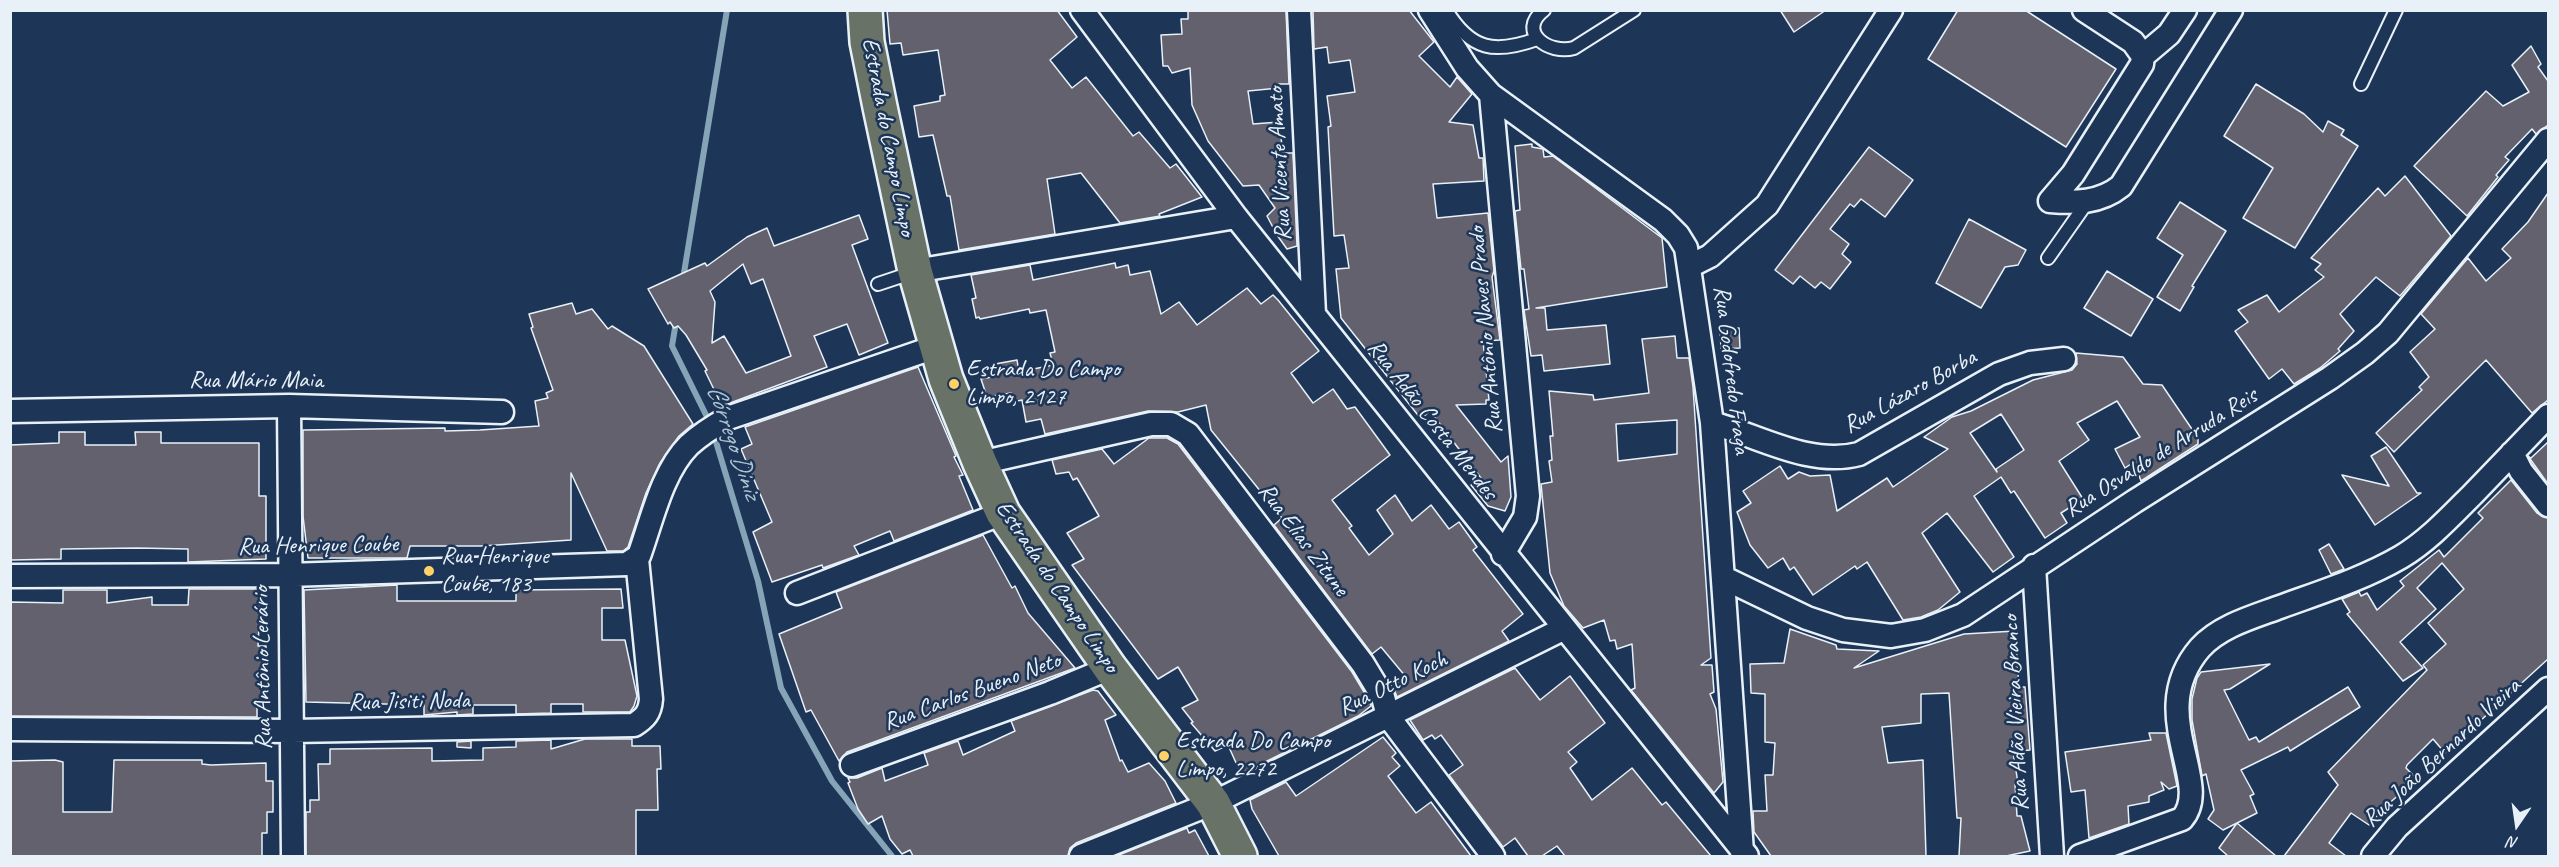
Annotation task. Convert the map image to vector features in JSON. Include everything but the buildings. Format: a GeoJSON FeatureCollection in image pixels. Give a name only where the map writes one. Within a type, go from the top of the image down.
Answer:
{"type":"FeatureCollection","features":[{"type":"Feature","properties":{"kind":"main road","name":"Estrada do Campo Limpo"},"geometry":{"type":"LineString","coordinates":[[865,10],[867,42],[875,85],[915,271],[935,347],[1003,513],[1110,668],[1213,803],[1240,856]]}},
{"type":"Feature","properties":{"kind":"street","name":"Rua Adão Costa Mendes"},"geometry":{"type":"LineString","coordinates":[[1082,10],[1099,19],[1236,217],[1745,854]]}},
{"type":"Feature","properties":{"kind":"street","name":"Rua Vicente Amato"},"geometry":{"type":"LineString","coordinates":[[1299,10],[1314,314]]}},
{"type":"Feature","properties":{"kind":"street","name":"Rua Godofredo Fraga"},"geometry":{"type":"LineString","coordinates":[[1430,10],[1467,68],[1491,95],[1663,220],[1682,242],[1690,266],[1712,423],[1745,854]]}},
{"type":"Feature","properties":{"kind":"street"},"geometry":{"type":"LineString","coordinates":[[1690,266],[1710,256],[1767,205],[1891,10]]}},
{"type":"Feature","properties":{"kind":"street"},"geometry":{"type":"LineString","coordinates":[[2084,10],[2133,42],[2143,56]]}},
{"type":"Feature","properties":{"kind":"street"},"geometry":{"type":"LineString","coordinates":[[2186,10],[2169,34],[2143,56],[2139,70],[2073,174],[2050,201],[2088,201],[2112,193],[2121,186],[2231,10]]}},
{"type":"Feature","properties":{"kind":"street","name":"Rua Antônio Naves Prado"},"geometry":{"type":"LineString","coordinates":[[1491,95],[1528,496],[1526,517],[1503,554]]}},
{"type":"Feature","properties":{"kind":"street","name":"Rua Osvaldo de Arruda Reis"},"geometry":{"type":"LineString","coordinates":[[1724,578],[1824,625],[1891,636],[1925,630],[1963,615],[2034,566],[2366,353],[2388,333],[2548,140]]}},
{"type":"Feature","properties":{"kind":"street"},"geometry":{"type":"LineString","coordinates":[[915,271],[1236,217]]}},
{"type":"Feature","properties":{"kind":"street"},"geometry":{"type":"LineString","coordinates":[[632,561],[672,468],[688,447],[704,433],[728,418],[935,347]]}},
{"type":"Feature","properties":{"kind":"street","name":"Rua Lázaro Borba"},"geometry":{"type":"LineString","coordinates":[[1712,423],[1806,454],[1844,458],[1859,454],[1999,374],[2030,363],[2064,359]]}},
{"type":"Feature","properties":{"kind":"street","name":"Rua Mário Maia"},"geometry":{"type":"LineString","coordinates":[[10,411],[289,406],[502,412]]}},
{"type":"Feature","properties":{"kind":"street","name":"Rua Antônio Lerário"},"geometry":{"type":"LineString","coordinates":[[289,406],[288,575],[293,856]]}},
{"type":"Feature","properties":{"kind":"street"},"geometry":{"type":"LineString","coordinates":[[2080,856],[2182,819],[2187,814],[2192,805],[2192,789],[2178,734],[2176,704],[2183,678],[2200,649],[2217,634],[2240,622],[2364,576],[2403,556],[2454,513],[2548,416]]}},
{"type":"Feature","properties":{"kind":"street","name":"Rua Elias Zitune"},"geometry":{"type":"LineString","coordinates":[[981,463],[1151,424],[1171,424],[1180,428],[1208,458],[1363,664],[1383,697],[1388,716],[1493,856]]}},
{"type":"Feature","properties":{"kind":"street"},"geometry":{"type":"LineString","coordinates":[[2512,453],[2521,471],[2548,505]]}},
{"type":"Feature","properties":{"kind":"street"},"geometry":{"type":"LineString","coordinates":[[797,593],[1003,513]]}},
{"type":"Feature","properties":{"kind":"street","name":"Rua Henrique Coube"},"geometry":{"type":"LineString","coordinates":[[10,576],[288,575],[632,561]]}},
{"type":"Feature","properties":{"kind":"street","name":"Rua Jisiti Noda"},"geometry":{"type":"LineString","coordinates":[[10,729],[292,731],[634,725],[650,710],[651,699],[632,561]]}},
{"type":"Feature","properties":{"kind":"street","name":"Rua Adão Vieira Branco"},"geometry":{"type":"LineString","coordinates":[[2034,566],[2052,856]]}},
{"type":"Feature","properties":{"kind":"street","name":"Rua Otto Koch"},"geometry":{"type":"LineString","coordinates":[[1081,856],[1213,803],[1563,629]]}},
{"type":"Feature","properties":{"kind":"street","name":"Rua Carlos Bueno Neto"},"geometry":{"type":"LineString","coordinates":[[852,765],[1050,693],[1110,668]]}},
{"type":"Feature","properties":{"kind":"street","name":"Rua João Bernardo Vieira"},"geometry":{"type":"LineString","coordinates":[[2373,856],[2397,827],[2548,689]]}},
{"type":"Feature","properties":{"kind":"lane"},"geometry":{"type":"LineString","coordinates":[[1446,10],[1464,34],[1486,45],[1510,48],[1537,39]]}},
{"type":"Feature","properties":{"kind":"lane"},"geometry":{"type":"LineString","coordinates":[[1544,10],[1533,25],[1537,39],[1550,49],[1564,51],[1574,48],[1634,10]]}},
{"type":"Feature","properties":{"kind":"lane"},"geometry":{"type":"LineString","coordinates":[[2361,84],[2396,10]]}},
{"type":"Feature","properties":{"kind":"lane"},"geometry":{"type":"LineString","coordinates":[[2048,258],[2088,201]]}},
{"type":"Feature","properties":{"kind":"lane"},"geometry":{"type":"LineString","coordinates":[[878,284],[915,271]]}},
{"type":"Feature","properties":{"kind":"waterway","name":"Córrego Diniz"},"geometry":{"type":"LineString","coordinates":[[683,279],[727,10]]}},
{"type":"Feature","properties":{"kind":"waterway","name":"Córrego Diniz"},"geometry":{"type":"LineString","coordinates":[[676,322],[672,346],[710,423]]}},
{"type":"Feature","properties":{"kind":"waterway","name":"Córrego Diniz"},"geometry":{"type":"LineString","coordinates":[[713,432],[758,581],[781,688],[832,781],[892,856]]}},
{"type":"Feature","properties":{"kind":"place","name":"Estrada Do Campo Limpo, 2127"},"geometry":{"type":"Point","coordinates":[954,384]}},
{"type":"Feature","properties":{"kind":"place","name":"Rua Henrique Coube, 183"},"geometry":{"type":"Point","coordinates":[429,571]}},
{"type":"Feature","properties":{"kind":"place","name":"Estrada Do Campo Limpo, 2272"},"geometry":{"type":"Point","coordinates":[1164,756]}}]}
